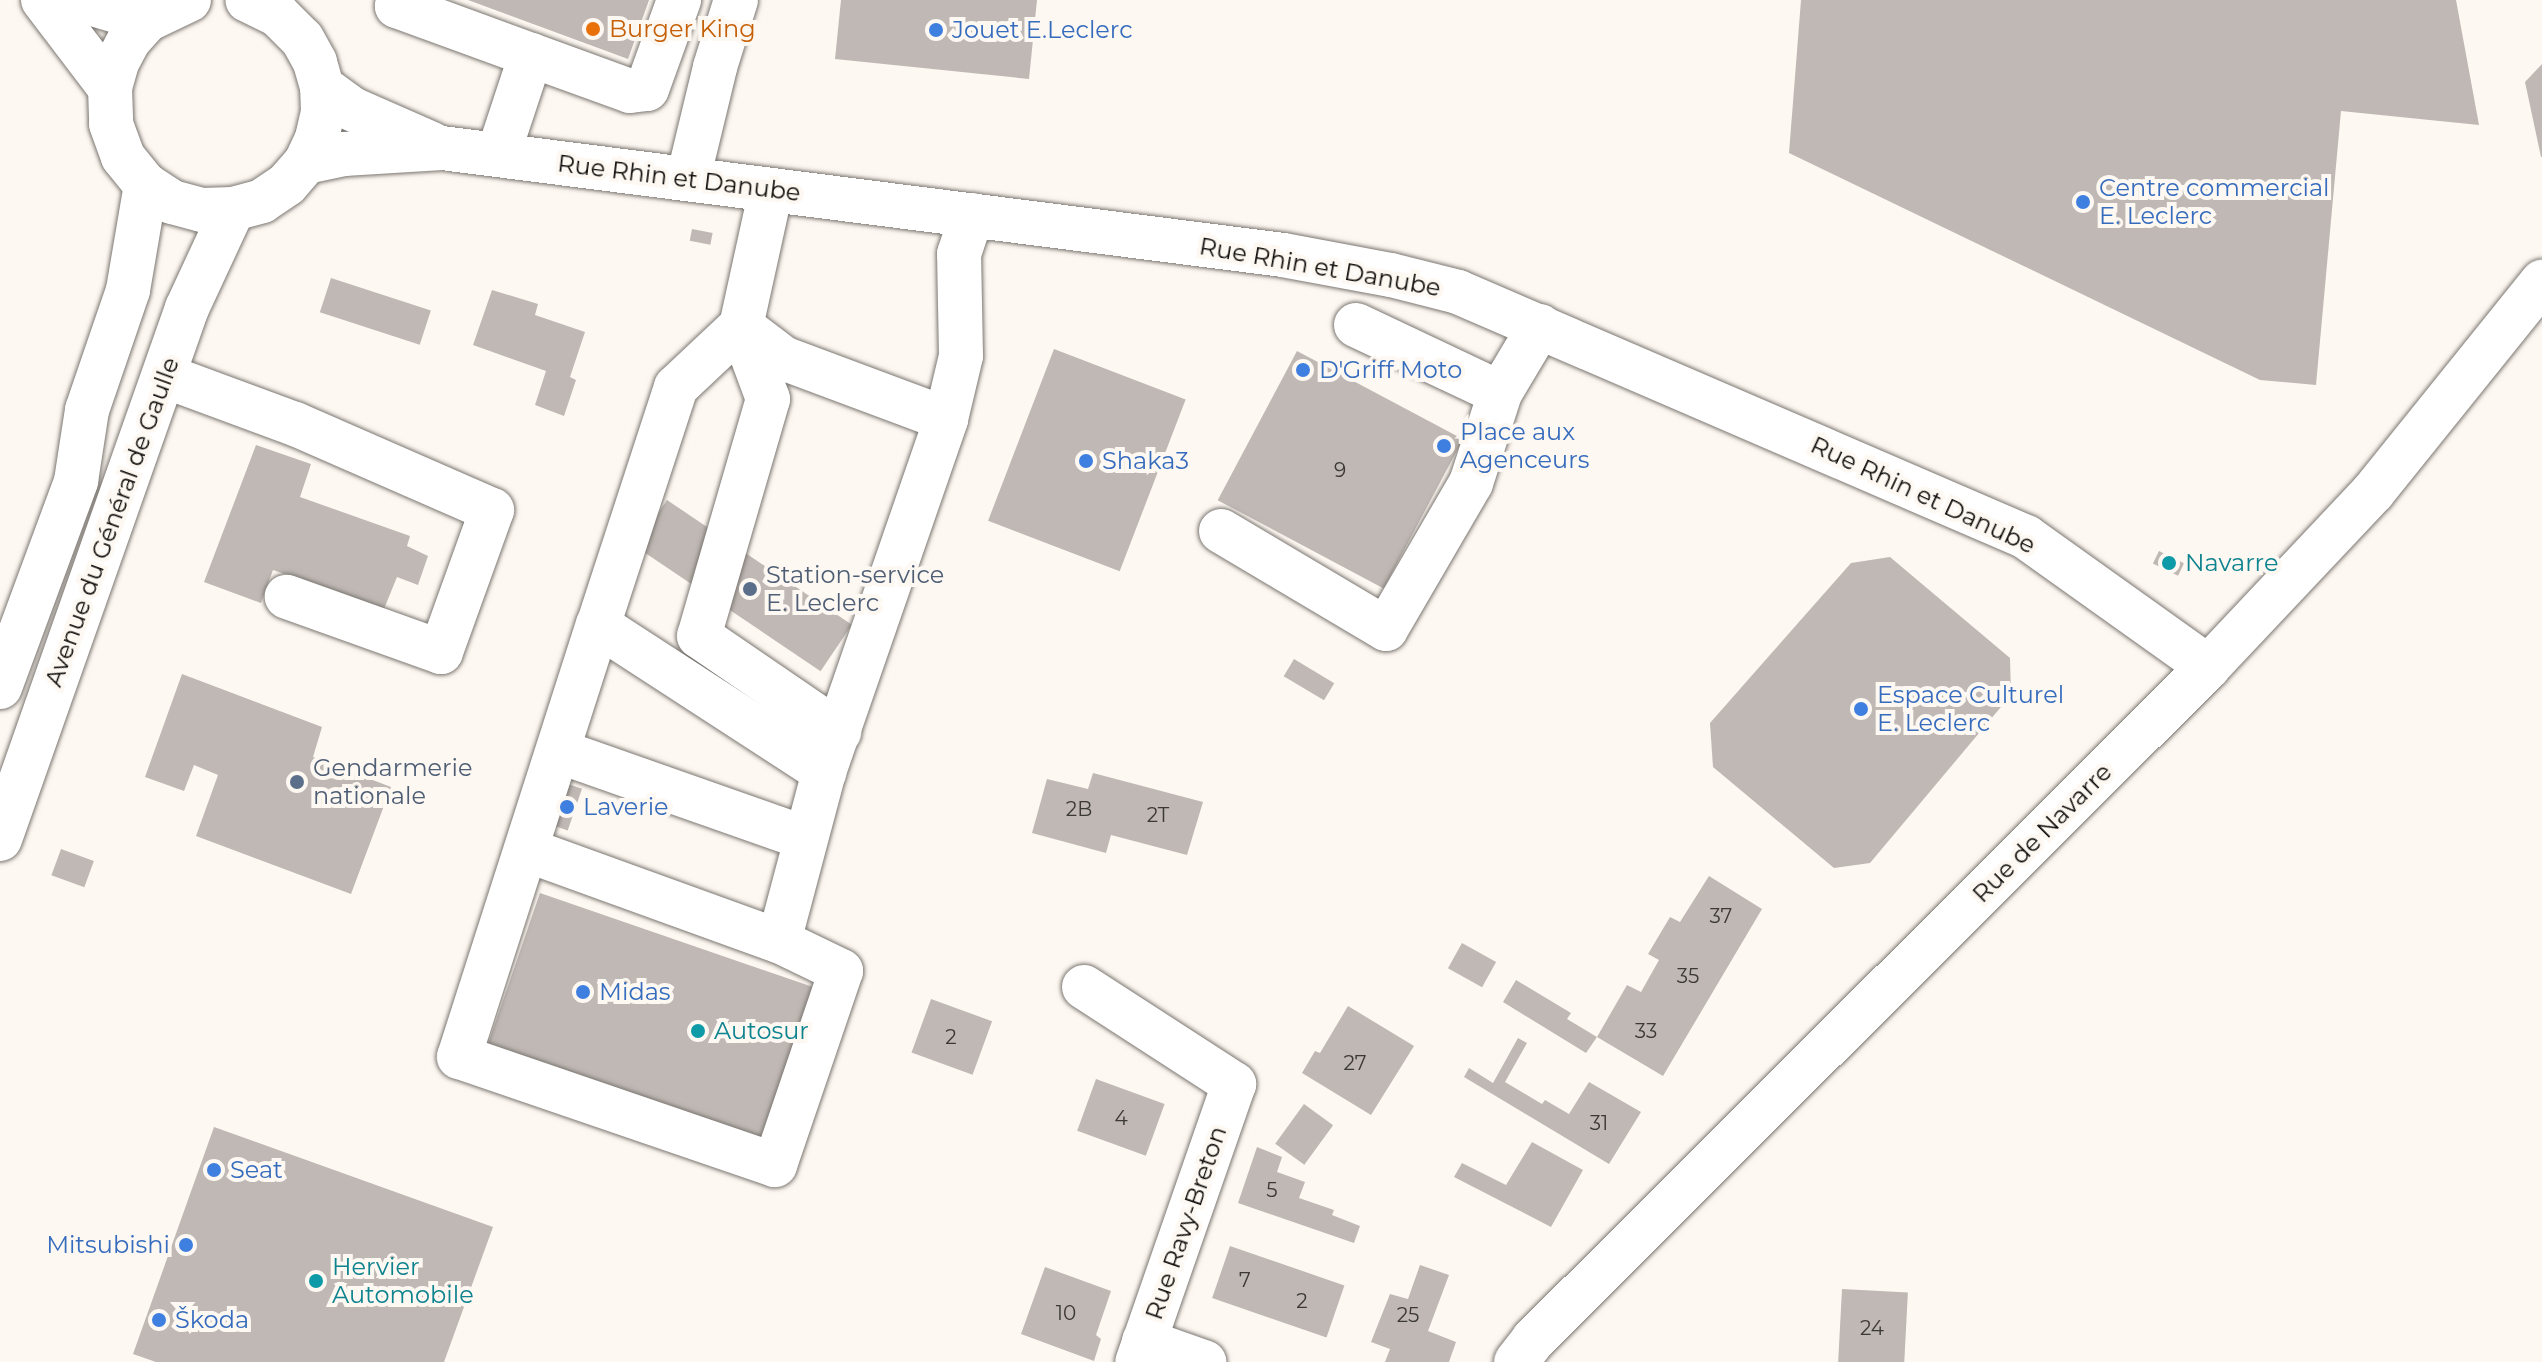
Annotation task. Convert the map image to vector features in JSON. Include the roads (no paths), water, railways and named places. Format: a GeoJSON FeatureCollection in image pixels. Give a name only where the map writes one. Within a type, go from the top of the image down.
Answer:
{"type":"FeatureCollection","features":[{"type":"Feature","properties":{"kind":"street"},"geometry":{"type":"LineString","coordinates":[[43,0],[110,88]]}},
{"type":"Feature","properties":{"kind":"street"},"geometry":{"type":"LineString","coordinates":[[79,0],[147,20]]}},
{"type":"Feature","properties":{"kind":"street"},"geometry":{"type":"LineString","coordinates":[[189,0],[147,20],[129,40],[117,63],[110,88],[111,124],[123,157],[146,185],[172,202],[202,210],[233,209],[262,201],[287,184],[306,162],[317,138],[323,113],[322,87],[304,20],[278,15],[247,0]]}},
{"type":"Feature","properties":{"kind":"street"},"geometry":{"type":"LineString","coordinates":[[426,7],[531,55],[630,91],[647,89],[679,0]]}},
{"type":"Feature","properties":{"kind":"street"},"geometry":{"type":"LineString","coordinates":[[688,179],[715,67],[736,0]]}},
{"type":"Feature","properties":{"kind":"street"},"geometry":{"type":"LineString","coordinates":[[498,155],[531,55]]}},
{"type":"Feature","properties":{"kind":"street","name":"Rue Rhin et Danube"},"geometry":{"type":"LineString","coordinates":[[322,87],[352,109],[442,148]]}},
{"type":"Feature","properties":{"kind":"street","name":"Rue Rhin et Danube"},"geometry":{"type":"LineString","coordinates":[[306,162],[344,154],[442,148],[1283,255],[1391,275],[1458,292],[2026,537],[2208,667]]}},
{"type":"Feature","properties":{"kind":"street","name":"Avenue du Général de Gaulle"},"geometry":{"type":"LineString","coordinates":[[0,687],[76,481],[87,410],[128,290],[146,185]]}},
{"type":"Feature","properties":{"kind":"street"},"geometry":{"type":"LineString","coordinates":[[771,190],[741,326],[768,399],[699,636],[832,752]]}},
{"type":"Feature","properties":{"kind":"street","name":"Avenue du Général de Gaulle"},"geometry":{"type":"LineString","coordinates":[[0,839],[187,308],[233,209]]}},
{"type":"Feature","properties":{"kind":"street"},"geometry":{"type":"LineString","coordinates":[[779,941],[805,838],[832,752],[946,419],[961,356],[959,254],[972,215]]}},
{"type":"Feature","properties":{"kind":"street","name":"Rue de Navarre"},"geometry":{"type":"LineString","coordinates":[[1516,1362],[1533,1340],[2208,667],[2373,492],[2542,282]]}},
{"type":"Feature","properties":{"kind":"street"},"geometry":{"type":"LineString","coordinates":[[1356,325],[1500,393]]}},
{"type":"Feature","properties":{"kind":"street"},"geometry":{"type":"LineString","coordinates":[[741,326],[783,358],[946,419]]}},
{"type":"Feature","properties":{"kind":"street"},"geometry":{"type":"LineString","coordinates":[[527,850],[779,941],[841,971],[775,1165],[459,1057],[676,387],[741,326]]}},
{"type":"Feature","properties":{"kind":"street"},"geometry":{"type":"LineString","coordinates":[[1221,531],[1386,629],[1471,483],[1500,393],[1540,326]]}},
{"type":"Feature","properties":{"kind":"street"},"geometry":{"type":"LineString","coordinates":[[165,376],[295,424],[492,510],[441,652],[287,597]]}},
{"type":"Feature","properties":{"kind":"street"},"geometry":{"type":"LineString","coordinates":[[0,634],[8,608],[35,591]]}},
{"type":"Feature","properties":{"kind":"street"},"geometry":{"type":"LineString","coordinates":[[598,625],[832,752]]}},
{"type":"Feature","properties":{"kind":"street"},"geometry":{"type":"LineString","coordinates":[[558,751],[805,838]]}},
{"type":"Feature","properties":{"kind":"street","name":"Rue Ravy-Breton"},"geometry":{"type":"LineString","coordinates":[[1084,987],[1234,1084],[1141,1352]]}},
{"type":"Feature","properties":{"kind":"street"},"geometry":{"type":"LineString","coordinates":[[1141,1352],[1204,1362]]}},
{"type":"Feature","properties":{"kind":"place","name":"Burger King"},"geometry":{"type":"Point","coordinates":[593,29]}},
{"type":"Feature","properties":{"kind":"place","name":"Jouet E.Leclerc"},"geometry":{"type":"Point","coordinates":[936,30]}},
{"type":"Feature","properties":{"kind":"place","name":"Centre commercial E. Leclerc"},"geometry":{"type":"Point","coordinates":[2083,202]}},
{"type":"Feature","properties":{"kind":"place","name":"D'Griff Moto"},"geometry":{"type":"Point","coordinates":[1303,370]}},
{"type":"Feature","properties":{"kind":"place","name":"Place aux Agenceurs"},"geometry":{"type":"Point","coordinates":[1444,446]}},
{"type":"Feature","properties":{"kind":"place","name":"Shaka3"},"geometry":{"type":"Point","coordinates":[1086,461]}},
{"type":"Feature","properties":{"kind":"place","name":"Navarre"},"geometry":{"type":"Point","coordinates":[2169,563]}},
{"type":"Feature","properties":{"kind":"place","name":"Station-service E. Leclerc"},"geometry":{"type":"Point","coordinates":[750,589]}},
{"type":"Feature","properties":{"kind":"place","name":"Espace Culturel E. Leclerc"},"geometry":{"type":"Point","coordinates":[1861,709]}},
{"type":"Feature","properties":{"kind":"place","name":"Gendarmerie nationale"},"geometry":{"type":"Point","coordinates":[297,782]}},
{"type":"Feature","properties":{"kind":"place","name":"Laverie"},"geometry":{"type":"Point","coordinates":[567,807]}},
{"type":"Feature","properties":{"kind":"place","name":"Midas"},"geometry":{"type":"Point","coordinates":[583,992]}},
{"type":"Feature","properties":{"kind":"place","name":"Autosur"},"geometry":{"type":"Point","coordinates":[698,1031]}},
{"type":"Feature","properties":{"kind":"place","name":"Seat"},"geometry":{"type":"Point","coordinates":[214,1170]}},
{"type":"Feature","properties":{"kind":"place","name":"Mitsubishi"},"geometry":{"type":"Point","coordinates":[186,1245]}},
{"type":"Feature","properties":{"kind":"place","name":"Hervier Automobile"},"geometry":{"type":"Point","coordinates":[316,1281]}},
{"type":"Feature","properties":{"kind":"place","name":"Škoda"},"geometry":{"type":"Point","coordinates":[159,1320]}}]}
